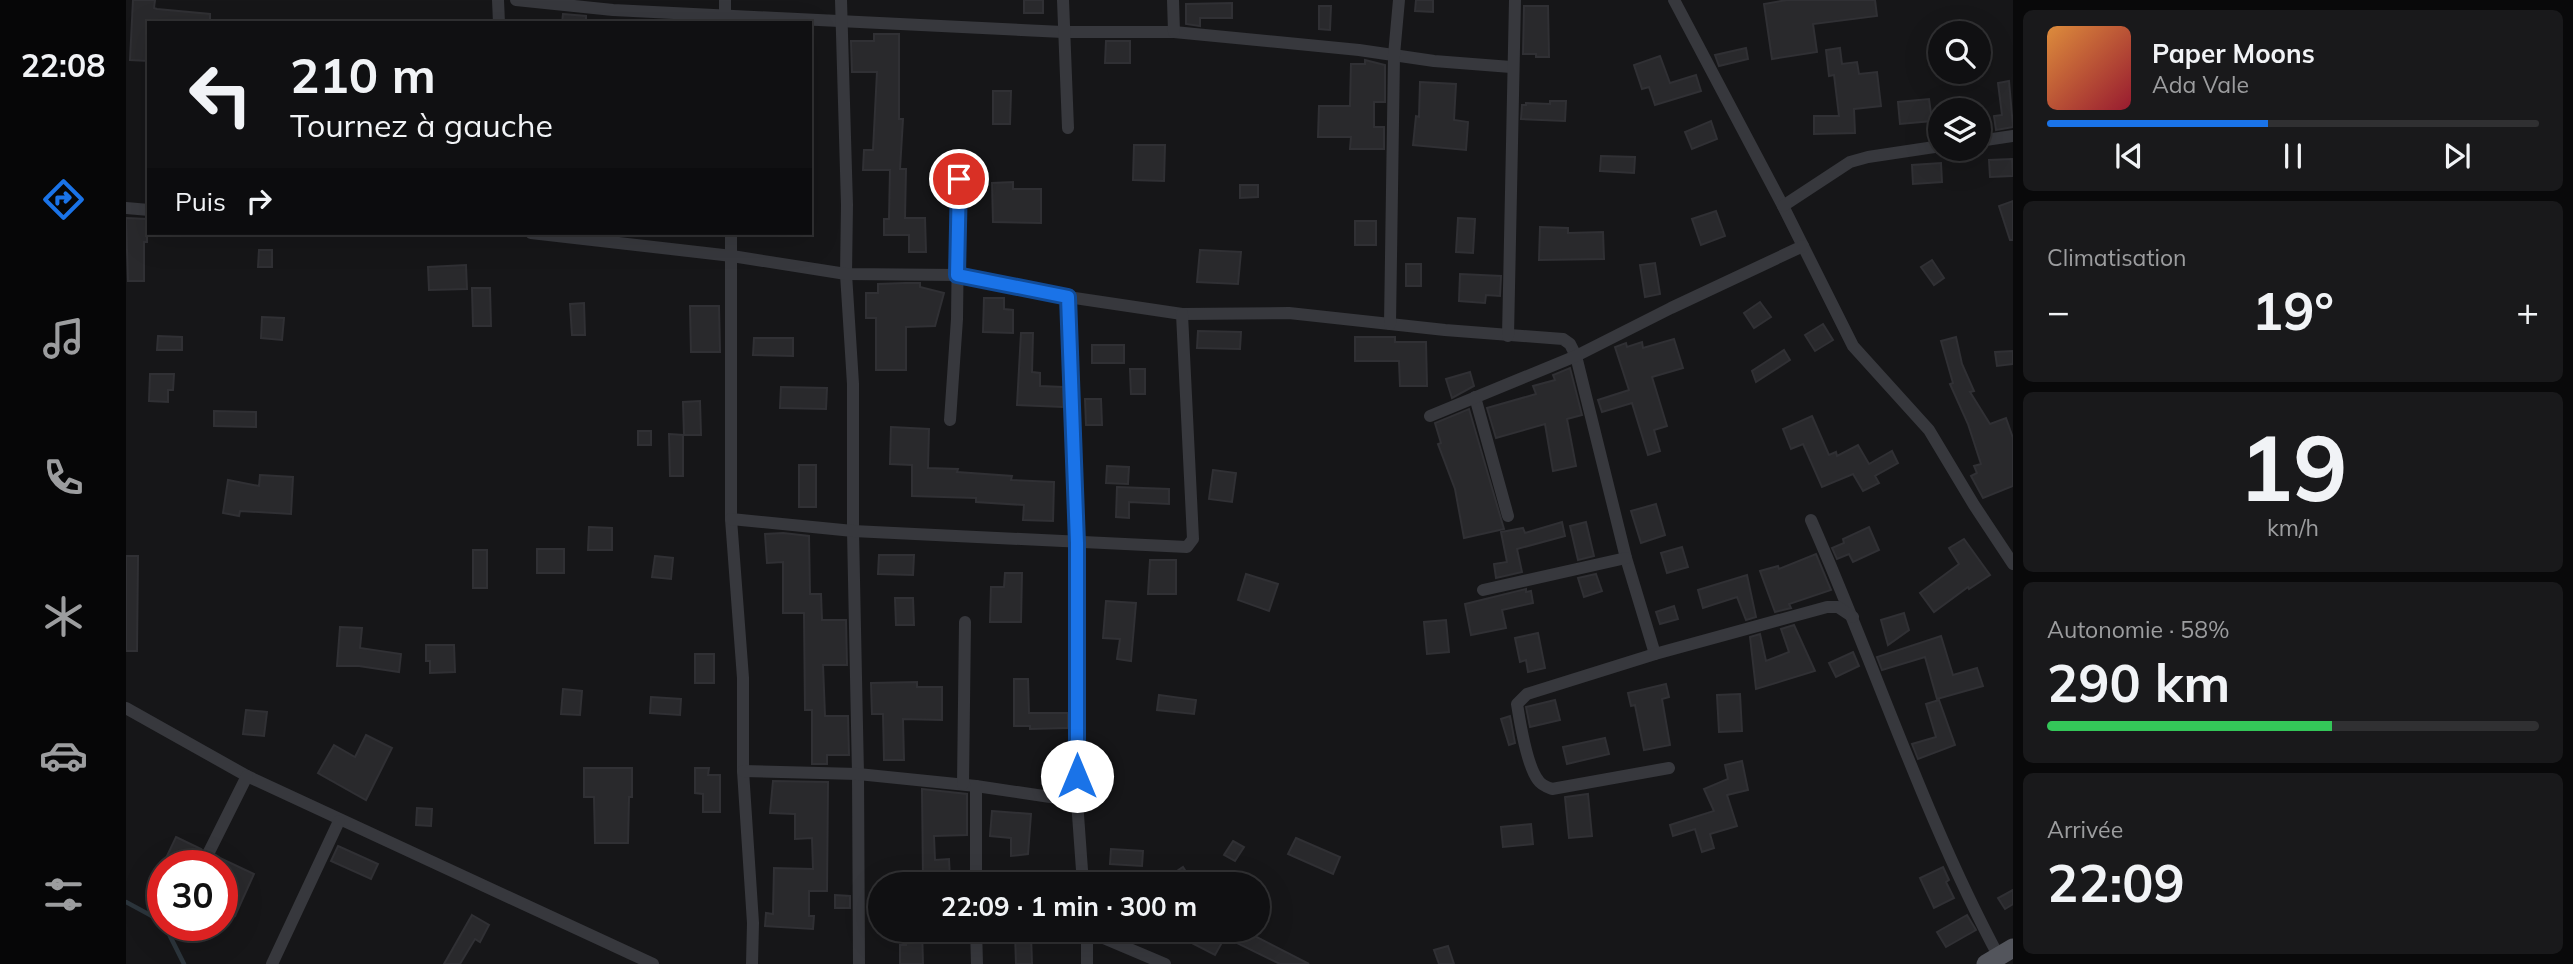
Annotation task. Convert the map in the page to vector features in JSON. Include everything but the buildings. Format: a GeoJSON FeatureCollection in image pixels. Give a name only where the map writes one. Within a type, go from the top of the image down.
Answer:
{"type":"FeatureCollection","features":[{"type":"Feature","properties":{"kind":"street"},"geometry":{"type":"LineString","coordinates":[[498,0],[499,21]]}},
{"type":"Feature","properties":{"kind":"street"},"geometry":{"type":"LineString","coordinates":[[516,0],[613,16],[841,20],[1063,32],[1174,32],[1511,67]]}},
{"type":"Feature","properties":{"kind":"street"},"geometry":{"type":"LineString","coordinates":[[725,0],[725,19]]}},
{"type":"Feature","properties":{"kind":"street"},"geometry":{"type":"LineString","coordinates":[[841,0],[846,274],[853,384],[859,964]]}},
{"type":"Feature","properties":{"kind":"street"},"geometry":{"type":"LineString","coordinates":[[1063,0],[1068,128]]}},
{"type":"Feature","properties":{"kind":"street"},"geometry":{"type":"LineString","coordinates":[[1173,0],[1174,32]]}},
{"type":"Feature","properties":{"kind":"street"},"geometry":{"type":"LineString","coordinates":[[1390,324],[1394,55],[1399,0]]}},
{"type":"Feature","properties":{"kind":"street"},"geometry":{"type":"LineString","coordinates":[[1508,335],[1511,67],[1515,0]]}},
{"type":"Feature","properties":{"kind":"street"},"geometry":{"type":"LineString","coordinates":[[1664,0],[1675,0],[1853,346],[1929,430],[1974,506],[2013,564]]}},
{"type":"Feature","properties":{"kind":"street"},"geometry":{"type":"LineString","coordinates":[[1991,139],[2013,136]]}},
{"type":"Feature","properties":{"kind":"street"},"geometry":{"type":"LineString","coordinates":[[1783,206],[1850,162],[1928,148]]}},
{"type":"Feature","properties":{"kind":"street"},"geometry":{"type":"LineString","coordinates":[[950,420],[957,319],[959,158]]}},
{"type":"Feature","properties":{"kind":"street"},"geometry":{"type":"LineString","coordinates":[[126,208],[147,211]]}},
{"type":"Feature","properties":{"kind":"street"},"geometry":{"type":"LineString","coordinates":[[568,235],[624,238],[846,274],[957,275],[1068,297],[1182,314],[1289,313],[1563,340],[1570,344],[1576,355],[1626,558],[1655,654]]}},
{"type":"Feature","properties":{"kind":"street"},"geometry":{"type":"LineString","coordinates":[[731,235],[732,519],[743,678],[743,771],[752,964]]}},
{"type":"Feature","properties":{"kind":"street"},"geometry":{"type":"LineString","coordinates":[[1430,416],[1576,355],[1803,246]]}},
{"type":"Feature","properties":{"kind":"street"},"geometry":{"type":"LineString","coordinates":[[1068,297],[1077,543],[1077,801],[1082,872]]}},
{"type":"Feature","properties":{"kind":"street"},"geometry":{"type":"LineString","coordinates":[[732,519],[853,531],[1187,547],[1192,542],[1182,314]]}},
{"type":"Feature","properties":{"kind":"street"},"geometry":{"type":"LineString","coordinates":[[1475,397],[1508,516]]}},
{"type":"Feature","properties":{"kind":"street"},"geometry":{"type":"LineString","coordinates":[[1811,520],[1973,909],[1999,956]]}},
{"type":"Feature","properties":{"kind":"street"},"geometry":{"type":"LineString","coordinates":[[1483,590],[1626,558]]}},
{"type":"Feature","properties":{"kind":"street"},"geometry":{"type":"LineString","coordinates":[[1668,768],[1552,789],[1536,779],[1517,705],[1527,694],[1655,654],[1827,607],[1838,607],[1853,617]]}},
{"type":"Feature","properties":{"kind":"street"},"geometry":{"type":"LineString","coordinates":[[965,622],[969,785],[975,872]]}},
{"type":"Feature","properties":{"kind":"street"},"geometry":{"type":"LineString","coordinates":[[126,708],[247,776],[339,821],[653,964]]}},
{"type":"Feature","properties":{"kind":"street"},"geometry":{"type":"LineString","coordinates":[[743,771],[858,774],[969,785],[1077,801]]}},
{"type":"Feature","properties":{"kind":"street"},"geometry":{"type":"LineString","coordinates":[[210,850],[247,776]]}},
{"type":"Feature","properties":{"kind":"street"},"geometry":{"type":"LineString","coordinates":[[272,964],[339,821]]}},
{"type":"Feature","properties":{"kind":"street"},"geometry":{"type":"LineString","coordinates":[[976,942],[977,964]]}},
{"type":"Feature","properties":{"kind":"street"},"geometry":{"type":"LineString","coordinates":[[1087,942],[1087,964]]}},
{"type":"Feature","properties":{"kind":"street"},"geometry":{"type":"LineString","coordinates":[[1115,942],[1165,964]]}},
{"type":"Feature","properties":{"kind":"waterway"},"geometry":{"type":"LineString","coordinates":[[126,902],[147,913]]}},
{"type":"Feature","properties":{"kind":"waterway"},"geometry":{"type":"LineString","coordinates":[[172,941],[184,964]]}},
{"type":"Feature","properties":{"kind":"route"},"geometry":{"type":"LineString","coordinates":[[959,179],[957,275],[1068,297],[1077,543],[1077,776]]}}]}
